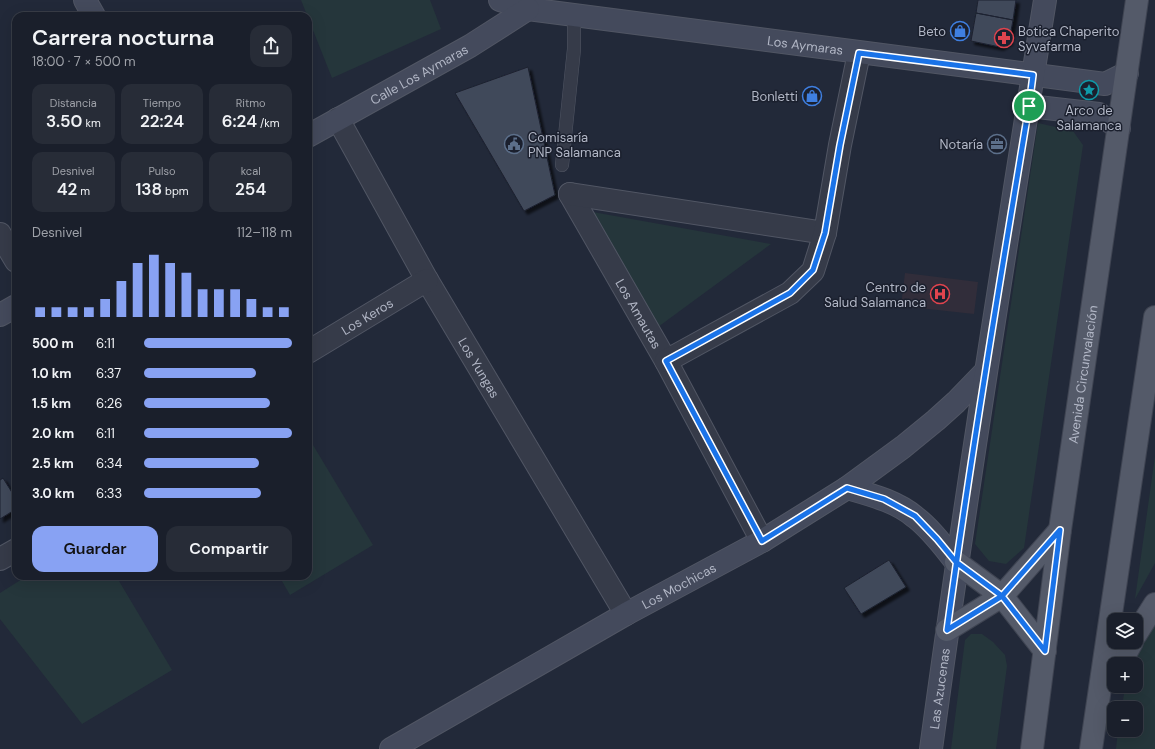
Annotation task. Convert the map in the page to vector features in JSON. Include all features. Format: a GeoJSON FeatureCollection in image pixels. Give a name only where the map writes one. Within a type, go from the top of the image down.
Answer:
{"type":"FeatureCollection","features":[{"type":"Feature","properties":{"kind":"main road"},"geometry":{"type":"LineString","coordinates":[[85,0],[92,12]]}},
{"type":"Feature","properties":{"kind":"main road","name":"Los Aymaras"},"geometry":{"type":"LineString","coordinates":[[500,0],[528,9],[1105,84],[1127,73]]}},
{"type":"Feature","properties":{"kind":"main road","name":"Las Azucenas"},"geometry":{"type":"LineString","coordinates":[[931,749],[956,562],[1045,0]]}},
{"type":"Feature","properties":{"kind":"main road","name":"Avenida Circunvalación"},"geometry":{"type":"LineString","coordinates":[[1032,749],[1060,530],[1137,0]]}},
{"type":"Feature","properties":{"kind":"main road","name":"Calle Los Aymaras"},"geometry":{"type":"LineString","coordinates":[[312,134],[470,46],[528,9]]}},
{"type":"Feature","properties":{"kind":"main road"},"geometry":{"type":"LineString","coordinates":[[1029,106],[1099,114],[1119,128]]}},
{"type":"Feature","properties":{"kind":"main road"},"geometry":{"type":"LineString","coordinates":[[0,315],[12,308]]}},
{"type":"Feature","properties":{"kind":"main road"},"geometry":{"type":"LineString","coordinates":[[1092,743],[1155,317]]}},
{"type":"Feature","properties":{"kind":"main road","name":"Los Mochicas"},"geometry":{"type":"LineString","coordinates":[[391,749],[626,614],[762,541],[847,488],[936,420],[985,372]]}},
{"type":"Feature","properties":{"kind":"main road"},"geometry":{"type":"LineString","coordinates":[[847,488],[884,499],[915,516],[956,562],[1002,596],[1045,651]]}},
{"type":"Feature","properties":{"kind":"main road"},"geometry":{"type":"LineString","coordinates":[[947,630],[1002,596],[1060,530]]}},
{"type":"Feature","properties":{"kind":"main road"},"geometry":{"type":"LineString","coordinates":[[1143,623],[1155,604]]}},
{"type":"Feature","properties":{"kind":"main road"},"geometry":{"type":"LineString","coordinates":[[1092,743],[1109,693]]}},
{"type":"Feature","properties":{"kind":"street"},"geometry":{"type":"LineString","coordinates":[[666,361],[790,293],[813,270],[825,233],[840,145],[859,53]]}},
{"type":"Feature","properties":{"kind":"street","name":"Los Yungas"},"geometry":{"type":"LineString","coordinates":[[338,119],[427,280],[626,614]]}},
{"type":"Feature","properties":{"kind":"street","name":"Los Amautas"},"geometry":{"type":"LineString","coordinates":[[762,541],[666,361],[570,194],[825,233]]}},
{"type":"Feature","properties":{"kind":"street"},"geometry":{"type":"LineString","coordinates":[[0,234],[12,254]]}},
{"type":"Feature","properties":{"kind":"street","name":"Los Keros"},"geometry":{"type":"LineString","coordinates":[[312,350],[427,280]]}},
{"type":"Feature","properties":{"kind":"street"},"geometry":{"type":"LineString","coordinates":[[0,559],[12,552]]}},
{"type":"Feature","properties":{"kind":"lane"},"geometry":{"type":"LineString","coordinates":[[562,165],[574,49],[574,15]]}},
{"type":"Feature","properties":{"kind":"shaded area"},"geometry":{"type":"Polygon","coordinates":[[[301,0],[430,0],[441,29],[332,78],[312,28],[312,12],[306,12],[301,0]]]}},
{"type":"Feature","properties":{"kind":"shaded area"},"geometry":{"type":"Polygon","coordinates":[[[1038,123],[1073,131],[1083,145],[1024,548],[1006,564],[989,561],[975,544],[1038,123]]]}},
{"type":"Feature","properties":{"kind":"shaded area"},"geometry":{"type":"Polygon","coordinates":[[[587,211],[771,244],[658,327],[587,211]]]}},
{"type":"Feature","properties":{"kind":"shaded area","name":"Centro de Salud Salamanca"},"geometry":{"type":"Polygon","coordinates":[[[905,273],[978,282],[974,314],[901,306],[905,273]]]}},
{"type":"Feature","properties":{"kind":"shaded area"},"geometry":{"type":"Polygon","coordinates":[[[312,443],[373,545],[290,595],[281,580],[312,580],[312,443]]]}},
{"type":"Feature","properties":{"kind":"shaded area"},"geometry":{"type":"Polygon","coordinates":[[[1155,456],[1155,563],[1135,599],[1155,456]]]}},
{"type":"Feature","properties":{"kind":"shaded area"},"geometry":{"type":"Polygon","coordinates":[[[21,580],[118,580],[172,670],[82,724],[0,619],[0,593],[21,580]]]}},
{"type":"Feature","properties":{"kind":"shaded area"},"geometry":{"type":"Polygon","coordinates":[[[1155,622],[1155,749],[1116,749],[1117,737],[1143,737],[1143,701],[1123,701],[1124,693],[1143,693],[1143,657],[1136,657],[1140,649],[1143,649],[1143,644],[1155,622]]]}},
{"type":"Feature","properties":{"kind":"shaded area"},"geometry":{"type":"Polygon","coordinates":[[[971,634],[982,634],[993,642],[1005,655],[1007,666],[996,749],[951,749],[965,640],[971,634]]]}},
{"type":"Feature","properties":{"kind":"building"},"geometry":{"type":"Polygon","coordinates":[[[978,0],[1016,0],[1013,20],[976,13],[978,0]]]}},
{"type":"Feature","properties":{"kind":"building"},"geometry":{"type":"Polygon","coordinates":[[[976,13],[1013,20],[1009,42],[1000,47],[971,41],[976,13]]]}},
{"type":"Feature","properties":{"kind":"building","name":"Comisaría PNP Salamanca"},"geometry":{"type":"Polygon","coordinates":[[[528,67],[555,195],[524,211],[455,93],[528,67]]]}},
{"type":"Feature","properties":{"kind":"building"},"geometry":{"type":"Polygon","coordinates":[[[3,478],[12,493],[12,512],[0,519],[0,480],[3,478]]]}},
{"type":"Feature","properties":{"kind":"building"},"geometry":{"type":"Polygon","coordinates":[[[889,560],[906,587],[861,614],[844,588],[889,560]]]}},
{"type":"Feature","properties":{"kind":"place","name":"Beto"},"geometry":{"type":"Point","coordinates":[960,31]}},
{"type":"Feature","properties":{"kind":"place","name":"Botica Chaperito Syvafarma"},"geometry":{"type":"Point","coordinates":[1004,38]}},
{"type":"Feature","properties":{"kind":"place","name":"Arco de Salamanca"},"geometry":{"type":"Point","coordinates":[1089,90]}},
{"type":"Feature","properties":{"kind":"place","name":"Bonletti"},"geometry":{"type":"Point","coordinates":[812,96]}},
{"type":"Feature","properties":{"kind":"place","name":"Comisaría PNP Salamanca"},"geometry":{"type":"Point","coordinates":[514,144]}},
{"type":"Feature","properties":{"kind":"place","name":"Notaría"},"geometry":{"type":"Point","coordinates":[997,144]}},
{"type":"Feature","properties":{"kind":"place","name":"Centro de Salud Salamanca"},"geometry":{"type":"Point","coordinates":[940,294]}},
{"type":"Feature","properties":{"kind":"route"},"geometry":{"type":"LineString","coordinates":[[1029,106],[985,372],[956,562],[947,630],[1002,596],[1060,530],[1045,651],[1002,596],[956,562],[915,516],[884,499],[847,488],[762,541],[666,361],[790,293],[813,270],[825,233],[840,145],[859,53],[1033,75],[1029,106]]}}]}
